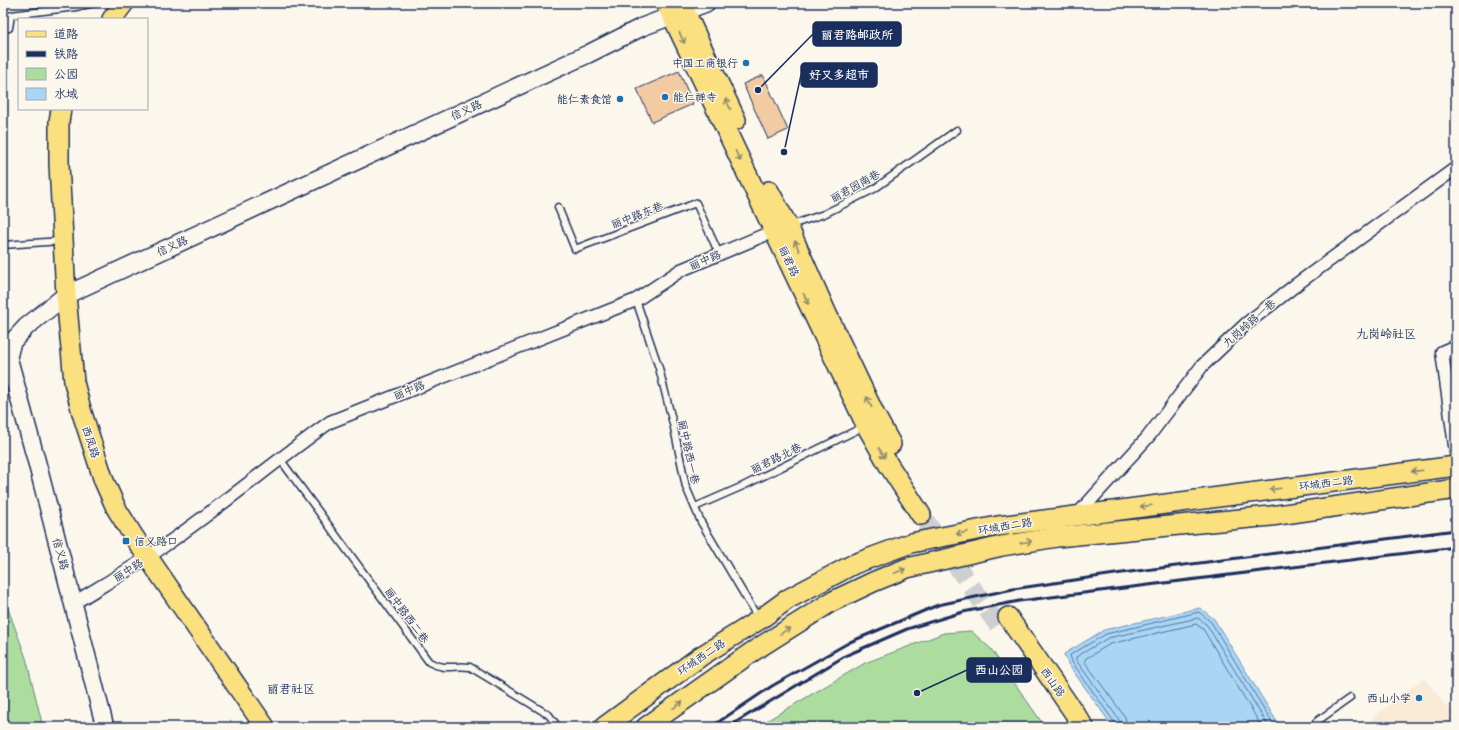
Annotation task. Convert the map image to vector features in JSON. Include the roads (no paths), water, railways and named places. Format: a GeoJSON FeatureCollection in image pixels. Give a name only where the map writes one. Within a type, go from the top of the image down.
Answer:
{"type":"FeatureCollection","features":[{"type":"Feature","properties":{"kind":"main road"},"geometry":{"type":"LineString","coordinates":[[113,18],[124,3]]}},
{"type":"Feature","properties":{"kind":"main road","name":"丽君路"},"geometry":{"type":"LineString","coordinates":[[676,8],[781,228],[826,312],[876,415],[926,511],[888,464],[866,425],[831,355],[781,228]]}},
{"type":"Feature","properties":{"kind":"main road","name":"西凤路"},"geometry":{"type":"LineString","coordinates":[[61,110],[59,122],[59,164],[66,295],[74,382],[93,448],[104,481],[116,508],[147,558],[265,727]]}},
{"type":"Feature","properties":{"kind":"main road","name":"环城西二路"},"geometry":{"type":"LineString","coordinates":[[604,727],[701,656],[759,620],[788,599],[854,564],[912,542],[998,526],[1456,466]]}},
{"type":"Feature","properties":{"kind":"main road","name":"环城西二路"},"geometry":{"type":"LineString","coordinates":[[646,727],[752,652],[831,602],[873,582],[908,568],[1002,546],[1057,537],[1271,516],[1456,489]]}},
{"type":"Feature","properties":{"kind":"main road","name":"西山路"},"geometry":{"type":"LineString","coordinates":[[1070,727],[1003,621],[1084,727]]}},
{"type":"Feature","properties":{"kind":"street","name":"信义路"},"geometry":{"type":"LineString","coordinates":[[105,727],[74,603],[8,357],[12,342],[26,327],[66,295],[581,57],[642,27],[676,8],[706,3]]}},
{"type":"Feature","properties":{"kind":"street","name":"九岗岭路一巷"},"geometry":{"type":"LineString","coordinates":[[1077,515],[1148,437],[1202,366],[1246,324],[1297,284],[1456,168]]}},
{"type":"Feature","properties":{"kind":"street","name":"丽中路"},"geometry":{"type":"LineString","coordinates":[[74,603],[147,558],[330,422],[636,300],[681,270],[781,228]]}},
{"type":"Feature","properties":{"kind":"street"},"geometry":{"type":"LineString","coordinates":[[1456,346],[1442,352],[1456,453]]}},
{"type":"Feature","properties":{"kind":"lane"},"geometry":{"type":"LineString","coordinates":[[3,29],[9,28],[11,15],[76,7],[94,3]]}},
{"type":"Feature","properties":{"kind":"lane","name":"丽君园南巷"},"geometry":{"type":"LineString","coordinates":[[781,228],[824,214],[874,189],[957,130]]}},
{"type":"Feature","properties":{"kind":"lane","name":"丽中路东巷"},"geometry":{"type":"LineString","coordinates":[[558,207],[575,249],[696,204],[719,254]]}},
{"type":"Feature","properties":{"kind":"lane"},"geometry":{"type":"LineString","coordinates":[[3,246],[63,241]]}},
{"type":"Feature","properties":{"kind":"lane","name":"丽中路西一巷"},"geometry":{"type":"LineString","coordinates":[[636,300],[660,368],[686,487],[701,522],[759,620]]}},
{"type":"Feature","properties":{"kind":"lane","name":"丽君路北巷"},"geometry":{"type":"LineString","coordinates":[[695,507],[743,486],[866,425]]}},
{"type":"Feature","properties":{"kind":"lane","name":"丽中路西二巷"},"geometry":{"type":"LineString","coordinates":[[280,459],[429,662],[438,667],[470,667],[550,715],[558,727]]}},
{"type":"Feature","properties":{"kind":"lane"},"geometry":{"type":"LineString","coordinates":[[1314,727],[1316,722],[1350,698]]}},
{"type":"Feature","properties":{"kind":"water"},"geometry":{"type":"Polygon","coordinates":[[[1200,608],[1214,619],[1280,727],[1113,727],[1068,664],[1064,654],[1104,630],[1200,608]]]}},
{"type":"Feature","properties":{"kind":"tunnel"},"geometry":{"type":"LineString","coordinates":[[921,515],[998,625]]}},
{"type":"Feature","properties":{"kind":"railway"},"geometry":{"type":"LineString","coordinates":[[711,727],[772,686],[850,642],[938,605],[1013,589],[1122,573],[1456,530]]}},
{"type":"Feature","properties":{"kind":"railway"},"geometry":{"type":"LineString","coordinates":[[728,727],[845,656],[907,629],[963,612],[1019,601],[1456,547]]}},
{"type":"Feature","properties":{"kind":"place","name":"中国工商银行"},"geometry":{"type":"Point","coordinates":[746,63]}},
{"type":"Feature","properties":{"kind":"place","name":"丽君路邮政所"},"geometry":{"type":"Point","coordinates":[758,90]}},
{"type":"Feature","properties":{"kind":"place","name":"能仁禅寺"},"geometry":{"type":"Point","coordinates":[665,97]}},
{"type":"Feature","properties":{"kind":"place","name":"能仁素食馆"},"geometry":{"type":"Point","coordinates":[620,99]}},
{"type":"Feature","properties":{"kind":"place","name":"好又多超市"},"geometry":{"type":"Point","coordinates":[784,152]}},
{"type":"Feature","properties":{"kind":"place","name":"信义路口"},"geometry":{"type":"Point","coordinates":[126,541]}},
{"type":"Feature","properties":{"kind":"place","name":"西山公园"},"geometry":{"type":"Point","coordinates":[917,693]}},
{"type":"Feature","properties":{"kind":"place","name":"西山小学"},"geometry":{"type":"Point","coordinates":[1419,698]}},
{"type":"Feature","properties":{"kind":"district","name":"九岗岭社区"},"geometry":{"type":"Point","coordinates":[1386,334]}},
{"type":"Feature","properties":{"kind":"district","name":"丽君社区"},"geometry":{"type":"Point","coordinates":[291,689]}}]}
